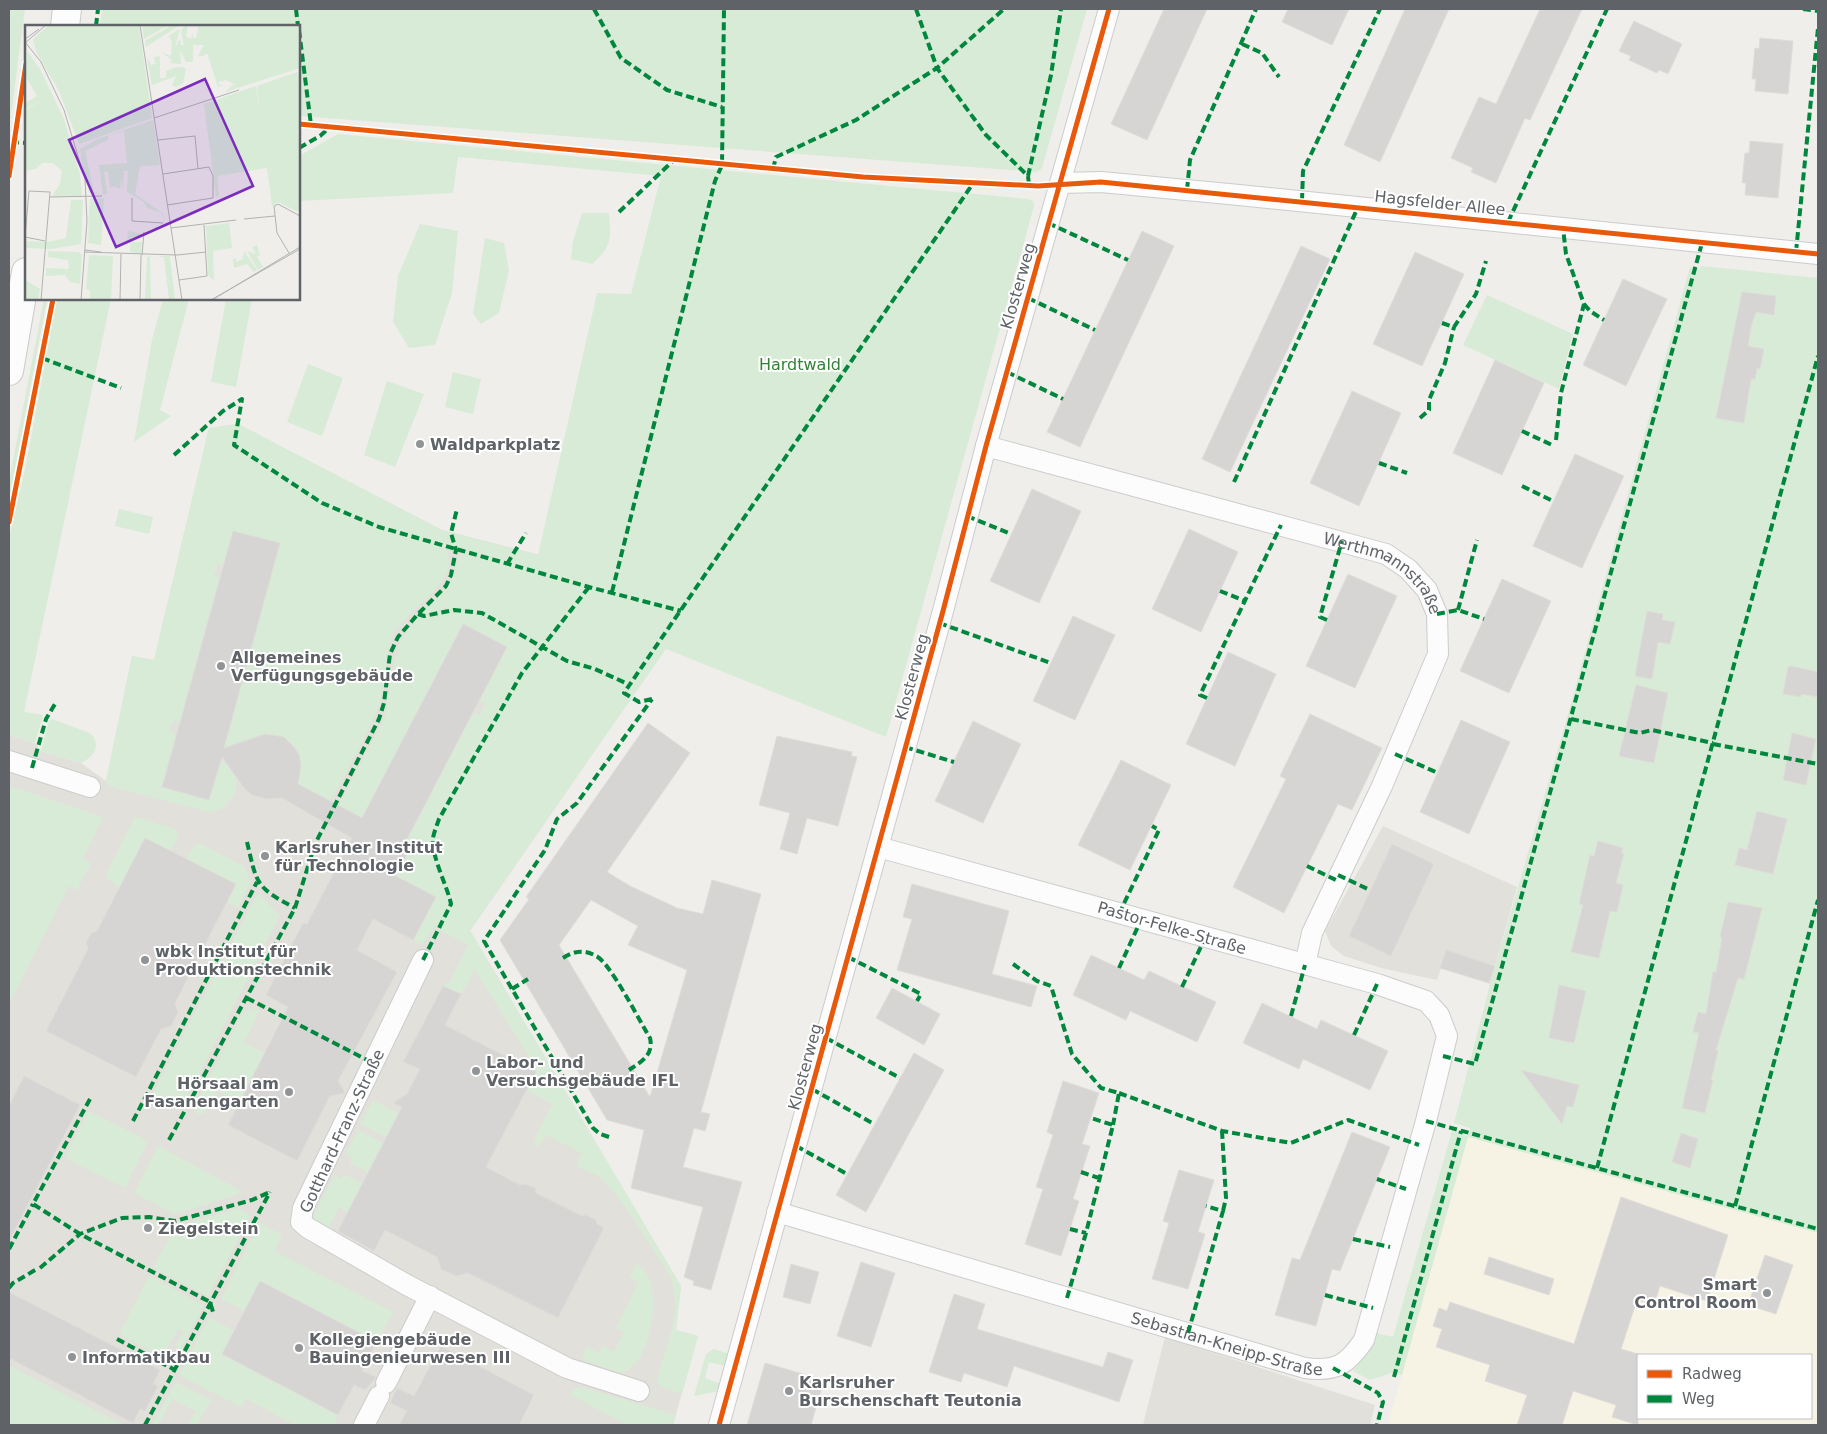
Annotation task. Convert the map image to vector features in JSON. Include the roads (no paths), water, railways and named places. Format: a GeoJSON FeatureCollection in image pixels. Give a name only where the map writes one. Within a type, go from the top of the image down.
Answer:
{"type":"FeatureCollection","features":[{"type":"Feature","properties":{"kind":"main road"},"geometry":{"type":"LineString","coordinates":[[65,25],[67,9]]}},
{"type":"Feature","properties":{"kind":"main road"},"geometry":{"type":"LineString","coordinates":[[9,371],[25,278]]}},
{"type":"Feature","properties":{"kind":"street","name":"Klosterweg"},"geometry":{"type":"LineString","coordinates":[[719,1425],[944,611],[986,446],[1109,9]]}},
{"type":"Feature","properties":{"kind":"street","name":"Hagsfelder Allee"},"geometry":{"type":"LineString","coordinates":[[1060,184],[1101,182],[1818,254]]}},
{"type":"Feature","properties":{"kind":"street","name":"Werthmannstraße"},"geometry":{"type":"LineString","coordinates":[[986,446],[1386,554],[1408,569],[1427,590],[1438,614],[1438,654],[1382,786],[1312,933],[1305,964]]}},
{"type":"Feature","properties":{"kind":"street"},"geometry":{"type":"LineString","coordinates":[[9,761],[90,787]]}},
{"type":"Feature","properties":{"kind":"street","name":"Pastor-Felke-Straße"},"geometry":{"type":"LineString","coordinates":[[878,847],[1305,964],[1418,998],[1434,1008],[1440,1016],[1447,1036]]}},
{"type":"Feature","properties":{"kind":"street","name":"Gotthard-Franz-Straße"},"geometry":{"type":"LineString","coordinates":[[423,960],[301,1216],[301,1222],[308,1228],[430,1296],[567,1368],[639,1391]]}},
{"type":"Feature","properties":{"kind":"street","name":"Sebastian-Kneipp-Straße"},"geometry":{"type":"LineString","coordinates":[[777,1212],[1306,1368],[1320,1370],[1333,1368],[1346,1362],[1364,1340],[1426,1121],[1447,1036]]}},
{"type":"Feature","properties":{"kind":"street"},"geometry":{"type":"LineString","coordinates":[[364,1425],[430,1296]]}},
{"type":"Feature","properties":{"kind":"place","name":"Waldparkplatz"},"geometry":{"type":"Point","coordinates":[420,444]}},
{"type":"Feature","properties":{"kind":"place","name":"Allgemeines Verfügungsgebäude"},"geometry":{"type":"Point","coordinates":[221,666]}},
{"type":"Feature","properties":{"kind":"place","name":"Karlsruher Institut für Technologie"},"geometry":{"type":"Point","coordinates":[265,856]}},
{"type":"Feature","properties":{"kind":"place","name":"wbk Institut für Produktionstechnik"},"geometry":{"type":"Point","coordinates":[145,960]}},
{"type":"Feature","properties":{"kind":"place","name":"Labor- und Versuchsgebäude IFL"},"geometry":{"type":"Point","coordinates":[476,1071]}},
{"type":"Feature","properties":{"kind":"place","name":"Hörsaal am Fasanengarten"},"geometry":{"type":"Point","coordinates":[289,1092]}},
{"type":"Feature","properties":{"kind":"place","name":"Ziegelstein"},"geometry":{"type":"Point","coordinates":[148,1228]}},
{"type":"Feature","properties":{"kind":"place","name":"Smart Control Room"},"geometry":{"type":"Point","coordinates":[1767,1293]}},
{"type":"Feature","properties":{"kind":"place","name":"Kollegiengebäude Bauingenieurwesen III"},"geometry":{"type":"Point","coordinates":[299,1348]}},
{"type":"Feature","properties":{"kind":"place","name":"Informatikbau"},"geometry":{"type":"Point","coordinates":[72,1357]}},
{"type":"Feature","properties":{"kind":"place","name":"Karlsruher Burschenschaft Teutonia"},"geometry":{"type":"Point","coordinates":[789,1391]}},
{"type":"Feature","properties":{"kind":"park label","name":"Hardtwald"},"geometry":{"type":"Point","coordinates":[800,364]}}]}
